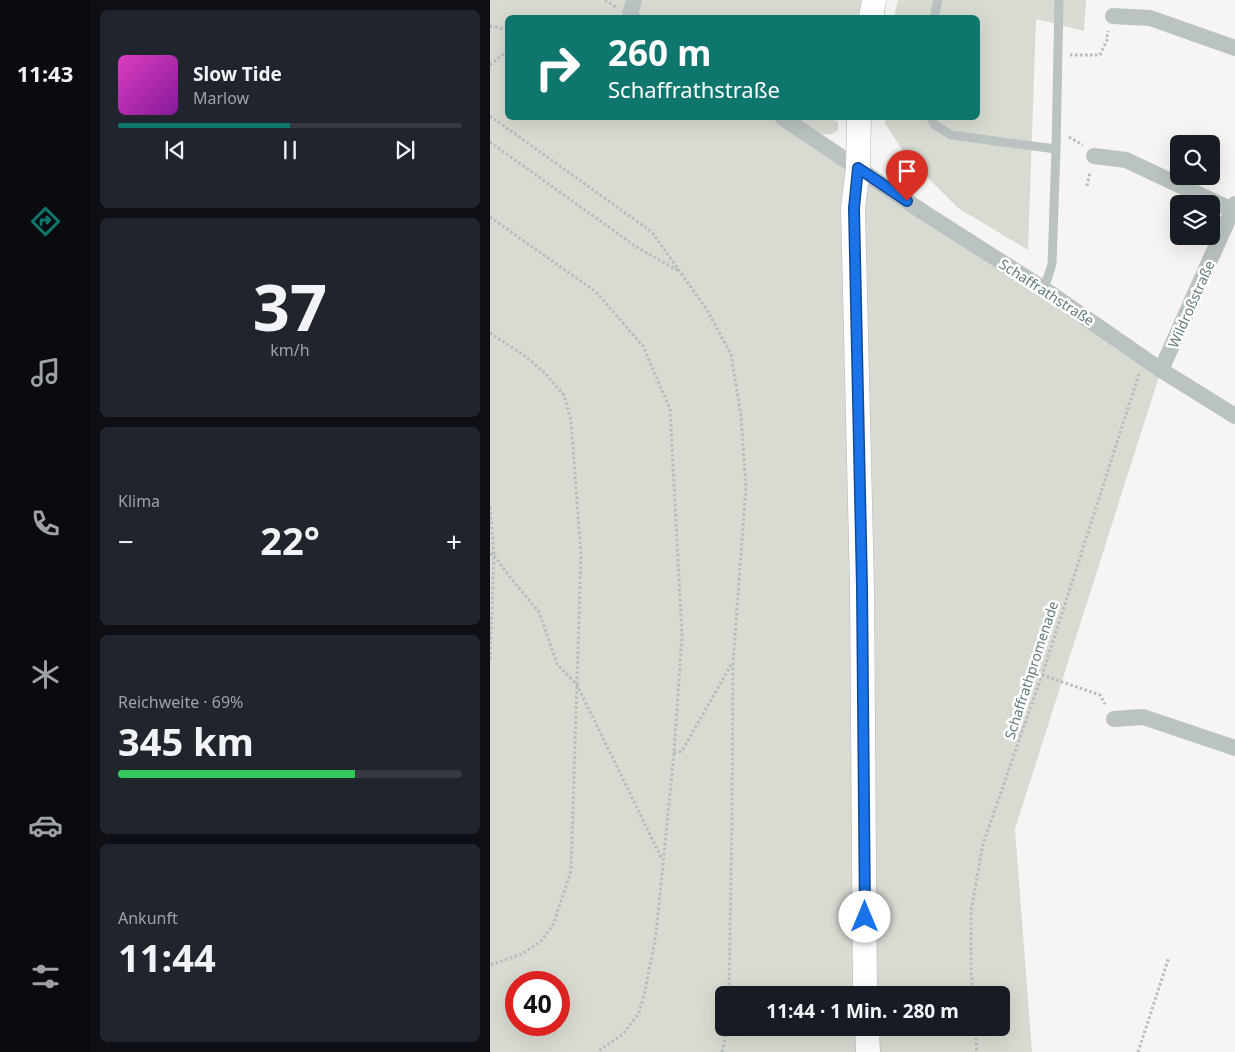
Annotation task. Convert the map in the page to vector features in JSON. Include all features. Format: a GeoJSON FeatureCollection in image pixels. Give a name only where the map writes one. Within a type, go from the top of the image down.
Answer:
{"type":"FeatureCollection","features":[{"type":"Feature","properties":{"kind":"street"},"geometry":{"type":"LineString","coordinates":[[630,15],[634,0]]}},
{"type":"Feature","properties":{"kind":"street"},"geometry":{"type":"LineString","coordinates":[[872,15],[874,0]]}},
{"type":"Feature","properties":{"kind":"street"},"geometry":{"type":"LineString","coordinates":[[1113,16],[1150,18],[1235,48]]}},
{"type":"Feature","properties":{"kind":"street","name":"Schaffrathstraße"},"geometry":{"type":"LineString","coordinates":[[786,120],[1044,289],[1161,370],[1235,416]]}},
{"type":"Feature","properties":{"kind":"street"},"geometry":{"type":"LineString","coordinates":[[859,120],[858,168],[854,208],[862,587],[865,986]]}},
{"type":"Feature","properties":{"kind":"street","name":"Wildroßstraße"},"geometry":{"type":"LineString","coordinates":[[1094,156],[1126,160],[1233,207],[1161,370]]}},
{"type":"Feature","properties":{"kind":"street"},"geometry":{"type":"LineString","coordinates":[[1114,719],[1143,717],[1235,748]]}},
{"type":"Feature","properties":{"kind":"street"},"geometry":{"type":"LineString","coordinates":[[867,1036],[868,1052]]}},
{"type":"Feature","properties":{"kind":"lane"},"geometry":{"type":"LineString","coordinates":[[935,15],[938,0]]}},
{"type":"Feature","properties":{"kind":"lane"},"geometry":{"type":"LineString","coordinates":[[1044,289],[1052,264],[1059,0]]}},
{"type":"Feature","properties":{"kind":"lane"},"geometry":{"type":"LineString","coordinates":[[932,120],[935,125],[951,135],[1056,149]]}},
{"type":"Feature","properties":{"kind":"path"},"geometry":{"type":"LineString","coordinates":[[490,26],[505,29]]}},
{"type":"Feature","properties":{"kind":"path"},"geometry":{"type":"LineString","coordinates":[[1057,54],[1100,55],[1108,38],[1107,35]]}},
{"type":"Feature","properties":{"kind":"path"},"geometry":{"type":"LineString","coordinates":[[490,65],[505,52]]}},
{"type":"Feature","properties":{"kind":"path"},"geometry":{"type":"LineString","coordinates":[[490,116],[652,232],[707,310],[731,354],[741,416],[746,487],[733,662],[729,986]]}},
{"type":"Feature","properties":{"kind":"path"},"geometry":{"type":"LineString","coordinates":[[1056,128],[1086,147],[1094,156]]}},
{"type":"Feature","properties":{"kind":"path"},"geometry":{"type":"LineString","coordinates":[[490,142],[638,248],[682,273]]}},
{"type":"Feature","properties":{"kind":"path"},"geometry":{"type":"LineString","coordinates":[[490,217],[596,292],[643,346],[670,409],[682,635],[674,753],[656,934],[639,1013],[623,1034],[597,1052]]}},
{"type":"Feature","properties":{"kind":"path"},"geometry":{"type":"LineString","coordinates":[[490,333],[525,356],[545,373],[564,395],[571,420],[581,555],[571,871],[552,925],[541,942],[522,954],[490,965]]}},
{"type":"Feature","properties":{"kind":"path","name":"Schaffrathpromenade"},"geometry":{"type":"LineString","coordinates":[[972,986],[971,911],[984,844],[1042,675],[1144,357]]}},
{"type":"Feature","properties":{"kind":"path"},"geometry":{"type":"LineString","coordinates":[[490,507],[492,554],[490,661]]}},
{"type":"Feature","properties":{"kind":"path"},"geometry":{"type":"LineString","coordinates":[[492,554],[538,612],[558,664],[577,685],[663,861]]}},
{"type":"Feature","properties":{"kind":"path"},"geometry":{"type":"LineString","coordinates":[[674,753],[682,751],[733,662]]}},
{"type":"Feature","properties":{"kind":"path"},"geometry":{"type":"LineString","coordinates":[[1042,675],[1100,695],[1114,719]]}},
{"type":"Feature","properties":{"kind":"path"},"geometry":{"type":"LineString","coordinates":[[1138,1052],[1169,957]]}},
{"type":"Feature","properties":{"kind":"path"},"geometry":{"type":"LineString","coordinates":[[722,1052],[725,1036]]}},
{"type":"Feature","properties":{"kind":"path"},"geometry":{"type":"LineString","coordinates":[[976,1036],[977,1052]]}},
{"type":"Feature","properties":{"kind":"shaded area"},"geometry":{"type":"Polygon","coordinates":[[[490,0],[632,0],[629,15],[505,15],[505,120],[781,120],[1161,370],[1015,829],[1032,1052],[490,1052],[490,0]]]}},
{"type":"Feature","properties":{"kind":"shaded area"},"geometry":{"type":"Polygon","coordinates":[[[639,0],[865,0],[862,15],[639,15],[635,7],[639,0]]]}},
{"type":"Feature","properties":{"kind":"shaded area"},"geometry":{"type":"Polygon","coordinates":[[[898,0],[1086,0],[1084,31],[1036,19],[1028,250],[958,208],[906,156],[885,123],[885,120],[980,120],[980,15],[894,15],[898,0]]]}},
{"type":"Feature","properties":{"kind":"shaded area"},"geometry":{"type":"Polygon","coordinates":[[[798,120],[834,120],[838,122],[838,130],[831,134],[822,134],[807,127],[798,120]]]}},
{"type":"Feature","properties":{"kind":"route"},"geometry":{"type":"LineString","coordinates":[[865,917],[862,587],[854,264],[854,208],[858,168],[907,201]]}}]}
